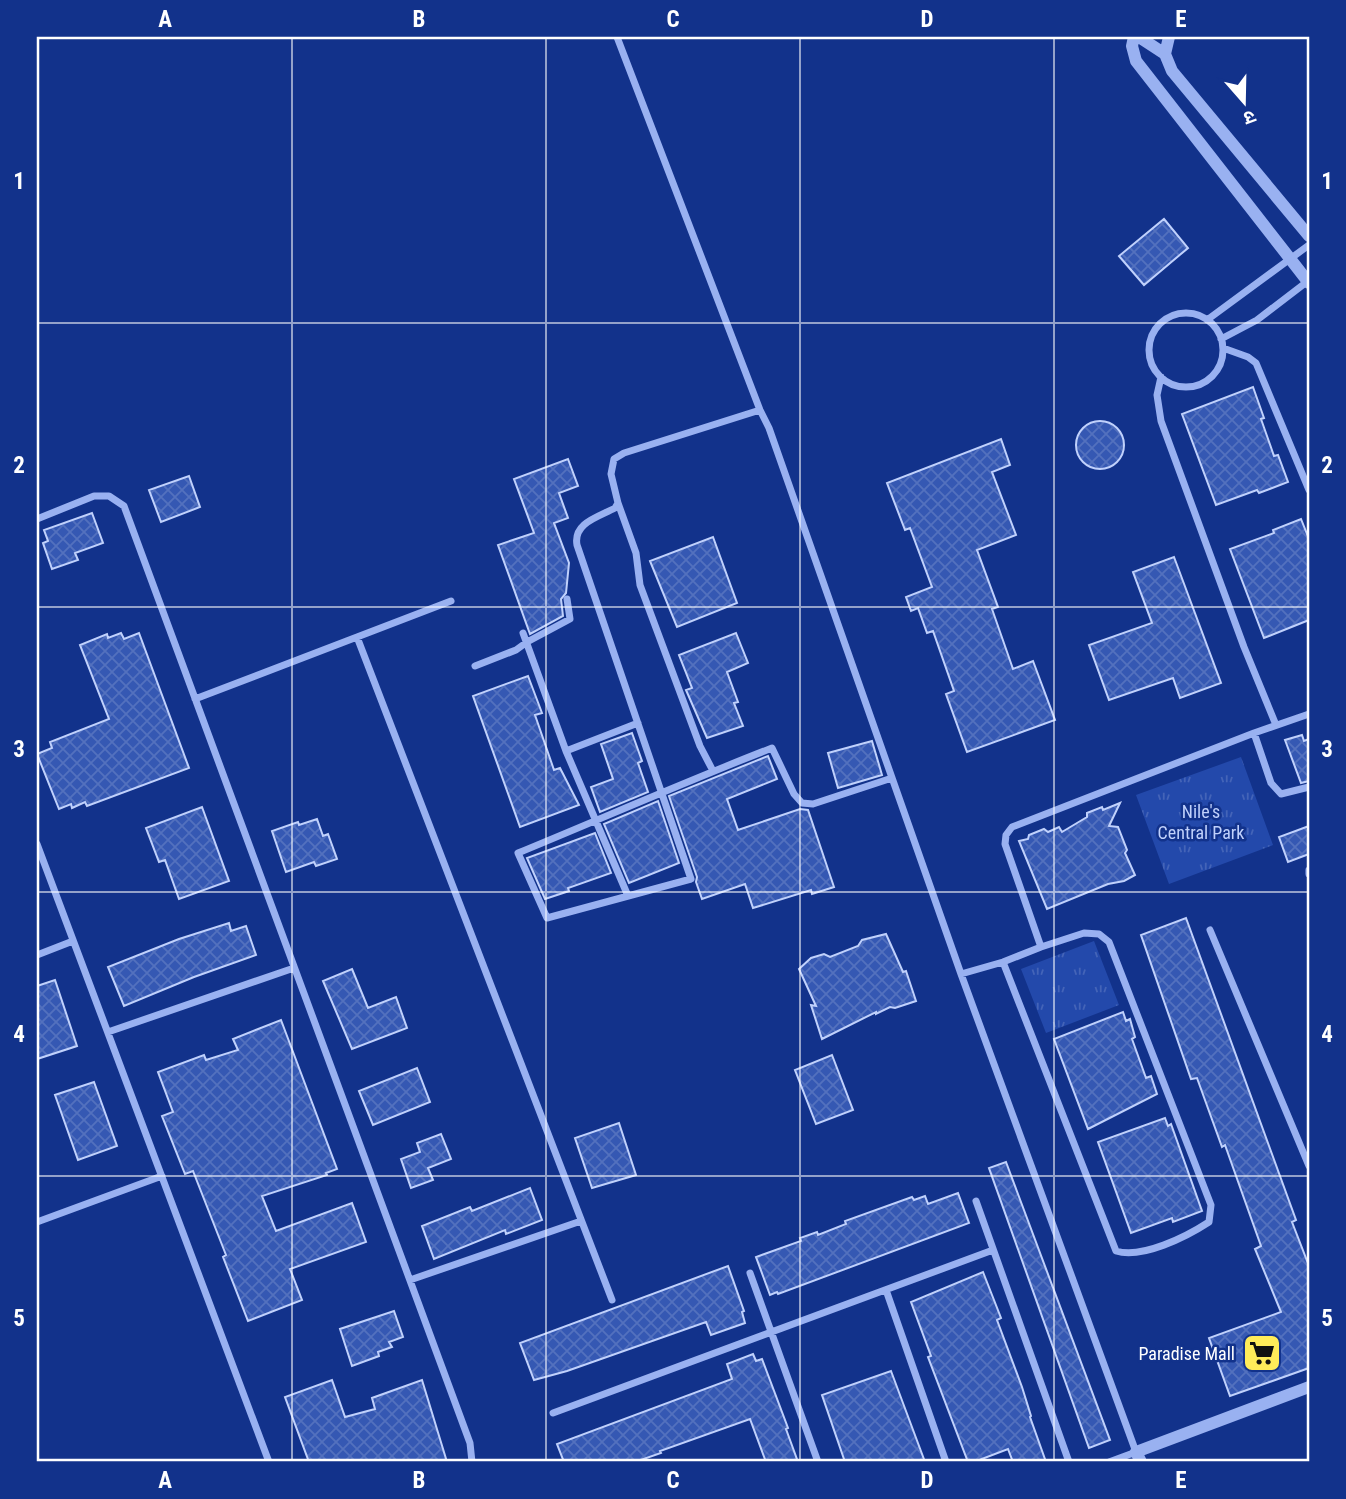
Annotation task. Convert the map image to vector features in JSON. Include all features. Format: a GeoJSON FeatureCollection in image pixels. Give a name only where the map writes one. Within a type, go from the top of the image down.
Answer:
{"type":"FeatureCollection","features":[{"type":"Feature","properties":{"kind":"street"},"geometry":{"type":"LineString","coordinates":[[617,37],[769,428],[961,974],[1138,1457]]}},
{"type":"Feature","properties":{"kind":"street"},"geometry":{"type":"LineString","coordinates":[[1165,54],[1136,37],[1132,46],[1136,61],[1309,282],[1222,344]]}},
{"type":"Feature","properties":{"kind":"street"},"geometry":{"type":"LineString","coordinates":[[1169,37],[1165,54],[1172,71],[1309,236]]}},
{"type":"Feature","properties":{"kind":"street"},"geometry":{"type":"LineString","coordinates":[[1207,320],[1309,245]]}},
{"type":"Feature","properties":{"kind":"street"},"geometry":{"type":"LineString","coordinates":[[1189,313],[1207,320],[1219,332],[1222,344],[1220,367],[1202,383],[1191,387],[1178,386],[1161,377],[1152,363],[1149,351],[1157,328],[1177,314],[1189,313]]}},
{"type":"Feature","properties":{"kind":"street"},"geometry":{"type":"LineString","coordinates":[[1222,344],[1256,363],[1309,490]]}},
{"type":"Feature","properties":{"kind":"street"},"geometry":{"type":"LineString","coordinates":[[1161,377],[1157,395],[1161,421],[1244,647],[1276,725]]}},
{"type":"Feature","properties":{"kind":"street"},"geometry":{"type":"LineString","coordinates":[[713,771],[700,746],[640,585],[636,553],[611,474],[614,459],[624,453],[760,410]]}},
{"type":"Feature","properties":{"kind":"street"},"geometry":{"type":"LineString","coordinates":[[37,519],[94,496],[109,496],[124,506],[470,1443],[472,1462]]}},
{"type":"Feature","properties":{"kind":"street"},"geometry":{"type":"LineString","coordinates":[[618,503],[615,508],[580,526],[576,540],[663,794],[691,879],[547,918],[518,853],[663,794],[713,771],[772,748],[794,794],[802,803],[813,804],[892,778]]}},
{"type":"Feature","properties":{"kind":"street"},"geometry":{"type":"LineString","coordinates":[[475,666],[516,650],[570,619],[567,599]]}},
{"type":"Feature","properties":{"kind":"street"},"geometry":{"type":"LineString","coordinates":[[195,699],[451,601]]}},
{"type":"Feature","properties":{"kind":"street"},"geometry":{"type":"LineString","coordinates":[[523,633],[566,751],[628,896]]}},
{"type":"Feature","properties":{"kind":"street"},"geometry":{"type":"LineString","coordinates":[[356,637],[612,1300]]}},
{"type":"Feature","properties":{"kind":"street"},"geometry":{"type":"LineString","coordinates":[[1041,947],[1005,844],[1006,835],[1012,827],[1309,714]]}},
{"type":"Feature","properties":{"kind":"street"},"geometry":{"type":"LineString","coordinates":[[566,751],[638,723]]}},
{"type":"Feature","properties":{"kind":"street"},"geometry":{"type":"LineString","coordinates":[[1254,733],[1271,783],[1281,794],[1309,787]]}},
{"type":"Feature","properties":{"kind":"street"},"geometry":{"type":"LineString","coordinates":[[37,844],[269,1462]]}},
{"type":"Feature","properties":{"kind":"street"},"geometry":{"type":"LineString","coordinates":[[1210,930],[1309,1166]]}},
{"type":"Feature","properties":{"kind":"street"},"geometry":{"type":"LineString","coordinates":[[961,974],[1084,933],[1099,934],[1110,942],[1211,1205],[1209,1222],[1191,1233],[1135,1254],[1116,1251],[1003,962]]}},
{"type":"Feature","properties":{"kind":"street"},"geometry":{"type":"LineString","coordinates":[[37,954],[73,941]]}},
{"type":"Feature","properties":{"kind":"street"},"geometry":{"type":"LineString","coordinates":[[107,1032],[294,968]]}},
{"type":"Feature","properties":{"kind":"street"},"geometry":{"type":"LineString","coordinates":[[1300,1144],[1309,1141]]}},
{"type":"Feature","properties":{"kind":"street"},"geometry":{"type":"LineString","coordinates":[[37,1222],[162,1177]]}},
{"type":"Feature","properties":{"kind":"street"},"geometry":{"type":"LineString","coordinates":[[976,1201],[1069,1462]]}},
{"type":"Feature","properties":{"kind":"street"},"geometry":{"type":"LineString","coordinates":[[410,1280],[581,1222]]}},
{"type":"Feature","properties":{"kind":"street"},"geometry":{"type":"LineString","coordinates":[[553,1413],[993,1250]]}},
{"type":"Feature","properties":{"kind":"street"},"geometry":{"type":"LineString","coordinates":[[750,1273],[818,1462]]}},
{"type":"Feature","properties":{"kind":"street"},"geometry":{"type":"LineString","coordinates":[[886,1290],[946,1462]]}},
{"type":"Feature","properties":{"kind":"street"},"geometry":{"type":"LineString","coordinates":[[1109,1462],[1138,1457],[1309,1387]]}},
{"type":"Feature","properties":{"kind":"green space","name":"Nile's Central Park"},"geometry":{"type":"Polygon","coordinates":[[[1241,757],[1273,845],[1169,884],[1136,795],[1241,757]]]}},
{"type":"Feature","properties":{"kind":"green space"},"geometry":{"type":"Polygon","coordinates":[[[1094,941],[1119,1005],[1046,1033],[1021,969],[1094,941]]]}},
{"type":"Feature","properties":{"kind":"building"},"geometry":{"type":"Polygon","coordinates":[[[1164,219],[1188,248],[1144,285],[1119,256],[1164,219]]]}},
{"type":"Feature","properties":{"kind":"building"},"geometry":{"type":"Polygon","coordinates":[[[1253,387],[1274,456],[1278,455],[1288,482],[1216,505],[1182,414],[1253,387]]]}},
{"type":"Feature","properties":{"kind":"building"},"geometry":{"type":"Polygon","coordinates":[[[1100,421],[1117,428],[1124,445],[1117,462],[1100,469],[1083,462],[1076,445],[1083,428],[1100,421]]]}},
{"type":"Feature","properties":{"kind":"building"},"geometry":{"type":"Polygon","coordinates":[[[1001,439],[1010,465],[992,472],[1016,535],[977,550],[998,607],[992,609],[1013,669],[1033,661],[1055,720],[967,752],[946,694],[954,691],[933,631],[927,633],[918,608],[911,611],[906,597],[932,587],[910,528],[905,530],[887,483],[1001,439]]]}},
{"type":"Feature","properties":{"kind":"building"},"geometry":{"type":"Polygon","coordinates":[[[568,459],[578,486],[559,493],[568,518],[554,523],[569,563],[566,593],[561,599],[563,616],[530,634],[498,545],[534,533],[514,479],[568,459]]]}},
{"type":"Feature","properties":{"kind":"building"},"geometry":{"type":"Polygon","coordinates":[[[189,476],[200,507],[161,522],[149,490],[189,476]]]}},
{"type":"Feature","properties":{"kind":"building"},"geometry":{"type":"Polygon","coordinates":[[[92,513],[103,543],[75,553],[78,560],[52,569],[43,543],[48,541],[44,530],[92,513]]]}},
{"type":"Feature","properties":{"kind":"building"},"geometry":{"type":"Polygon","coordinates":[[[1301,519],[1309,539],[1309,620],[1264,638],[1230,549],[1274,533],[1273,530],[1301,519]]]}},
{"type":"Feature","properties":{"kind":"building"},"geometry":{"type":"Polygon","coordinates":[[[713,537],[737,603],[677,627],[650,561],[713,537]]]}},
{"type":"Feature","properties":{"kind":"building"},"geometry":{"type":"Polygon","coordinates":[[[1174,557],[1221,683],[1180,698],[1173,678],[1109,700],[1089,645],[1152,623],[1133,572],[1174,557]]]}},
{"type":"Feature","properties":{"kind":"building"},"geometry":{"type":"Polygon","coordinates":[[[121,633],[124,639],[139,633],[189,768],[87,806],[85,802],[72,808],[71,804],[59,809],[37,754],[52,748],[50,742],[109,719],[80,645],[107,634],[108,638],[121,633]]]}},
{"type":"Feature","properties":{"kind":"building"},"geometry":{"type":"Polygon","coordinates":[[[736,633],[748,663],[727,672],[743,726],[707,738],[686,690],[692,688],[679,655],[736,633]]]}},
{"type":"Feature","properties":{"kind":"building"},"geometry":{"type":"Polygon","coordinates":[[[528,676],[542,713],[535,715],[554,770],[560,768],[579,805],[520,827],[473,696],[528,676]]]}},
{"type":"Feature","properties":{"kind":"building"},"geometry":{"type":"Polygon","coordinates":[[[632,733],[642,761],[638,763],[648,792],[600,812],[591,787],[613,779],[601,744],[632,733]]]}},
{"type":"Feature","properties":{"kind":"building"},"geometry":{"type":"Polygon","coordinates":[[[1302,735],[1304,741],[1309,739],[1309,781],[1301,783],[1285,740],[1302,735]]]}},
{"type":"Feature","properties":{"kind":"building"},"geometry":{"type":"Polygon","coordinates":[[[872,741],[882,775],[838,788],[828,753],[872,741]]]}},
{"type":"Feature","properties":{"kind":"building"},"geometry":{"type":"Polygon","coordinates":[[[768,756],[777,779],[727,799],[738,830],[800,809],[808,810],[834,887],[812,894],[811,890],[753,908],[745,884],[702,899],[669,796],[768,756]]]}},
{"type":"Feature","properties":{"kind":"building"},"geometry":{"type":"Polygon","coordinates":[[[658,801],[679,863],[629,883],[604,824],[658,801]]]}},
{"type":"Feature","properties":{"kind":"building"},"geometry":{"type":"Polygon","coordinates":[[[1120,803],[1109,826],[1118,827],[1135,875],[1047,909],[1019,841],[1044,829],[1048,832],[1059,827],[1062,832],[1087,817],[1087,813],[1120,803]]]}},
{"type":"Feature","properties":{"kind":"building"},"geometry":{"type":"Polygon","coordinates":[[[202,807],[229,881],[179,899],[165,860],[159,862],[146,828],[202,807]]]}},
{"type":"Feature","properties":{"kind":"building"},"geometry":{"type":"Polygon","coordinates":[[[317,819],[323,836],[328,834],[337,859],[316,866],[314,862],[286,872],[272,831],[317,819]]]}},
{"type":"Feature","properties":{"kind":"building"},"geometry":{"type":"Polygon","coordinates":[[[1309,826],[1309,854],[1288,862],[1279,837],[1309,826]]]}},
{"type":"Feature","properties":{"kind":"building"},"geometry":{"type":"Polygon","coordinates":[[[595,833],[611,873],[545,899],[527,858],[595,833]]]}},
{"type":"Feature","properties":{"kind":"building"},"geometry":{"type":"Polygon","coordinates":[[[1186,918],[1296,1220],[1292,1222],[1309,1266],[1309,1368],[1230,1396],[1209,1338],[1281,1312],[1255,1249],[1261,1246],[1225,1145],[1222,1147],[1197,1078],[1191,1079],[1141,935],[1186,918]]]}},
{"type":"Feature","properties":{"kind":"building"},"geometry":{"type":"Polygon","coordinates":[[[229,923],[231,931],[246,926],[256,955],[124,1006],[108,967],[229,923]]]}},
{"type":"Feature","properties":{"kind":"building"},"geometry":{"type":"Polygon","coordinates":[[[886,934],[903,972],[906,971],[916,1001],[876,1012],[822,1039],[811,1005],[816,1006],[799,969],[811,958],[824,954],[830,957],[858,946],[862,940],[886,934]]]}},
{"type":"Feature","properties":{"kind":"building"},"geometry":{"type":"Polygon","coordinates":[[[352,969],[368,1008],[396,997],[407,1028],[352,1049],[323,981],[352,969]]]}},
{"type":"Feature","properties":{"kind":"building"},"geometry":{"type":"Polygon","coordinates":[[[55,980],[77,1046],[37,1059],[37,986],[55,980]]]}},
{"type":"Feature","properties":{"kind":"building"},"geometry":{"type":"Polygon","coordinates":[[[1123,1012],[1126,1021],[1130,1019],[1135,1037],[1132,1039],[1146,1078],[1151,1076],[1157,1094],[1088,1129],[1054,1039],[1123,1012]]]}},
{"type":"Feature","properties":{"kind":"building"},"geometry":{"type":"Polygon","coordinates":[[[281,1020],[337,1169],[326,1173],[327,1175],[262,1196],[276,1231],[352,1203],[366,1242],[290,1269],[302,1300],[248,1321],[193,1171],[185,1174],[162,1116],[173,1112],[158,1072],[204,1055],[206,1060],[238,1050],[233,1039],[281,1020]]]}},
{"type":"Feature","properties":{"kind":"building"},"geometry":{"type":"Polygon","coordinates":[[[832,1055],[853,1110],[816,1124],[795,1070],[832,1055]]]}},
{"type":"Feature","properties":{"kind":"building"},"geometry":{"type":"Polygon","coordinates":[[[417,1068],[430,1102],[373,1125],[359,1091],[417,1068]]]}},
{"type":"Feature","properties":{"kind":"building"},"geometry":{"type":"Polygon","coordinates":[[[94,1082],[117,1146],[78,1160],[55,1095],[94,1082]]]}},
{"type":"Feature","properties":{"kind":"building"},"geometry":{"type":"Polygon","coordinates":[[[1165,1118],[1168,1126],[1171,1124],[1202,1211],[1173,1222],[1172,1218],[1131,1233],[1098,1142],[1165,1118]]]}},
{"type":"Feature","properties":{"kind":"building"},"geometry":{"type":"Polygon","coordinates":[[[619,1123],[636,1175],[592,1188],[575,1138],[619,1123]]]}},
{"type":"Feature","properties":{"kind":"building"},"geometry":{"type":"Polygon","coordinates":[[[441,1134],[451,1159],[428,1168],[433,1180],[411,1188],[401,1159],[420,1152],[417,1143],[441,1134]]]}},
{"type":"Feature","properties":{"kind":"building"},"geometry":{"type":"Polygon","coordinates":[[[1006,1162],[1110,1440],[1089,1448],[989,1168],[1006,1162]]]}},
{"type":"Feature","properties":{"kind":"building"},"geometry":{"type":"Polygon","coordinates":[[[530,1188],[542,1220],[506,1234],[505,1230],[434,1259],[422,1226],[470,1207],[472,1211],[530,1188]]]}},
{"type":"Feature","properties":{"kind":"building"},"geometry":{"type":"Polygon","coordinates":[[[958,1193],[969,1223],[770,1295],[756,1257],[912,1197],[914,1200],[925,1196],[928,1204],[958,1193]]]}},
{"type":"Feature","properties":{"kind":"building"},"geometry":{"type":"Polygon","coordinates":[[[728,1266],[744,1311],[745,1323],[711,1335],[706,1322],[534,1380],[520,1343],[728,1266]]]}},
{"type":"Feature","properties":{"kind":"building"},"geometry":{"type":"Polygon","coordinates":[[[983,1272],[1001,1318],[997,1320],[1046,1462],[1013,1462],[1008,1449],[968,1462],[928,1357],[931,1356],[911,1302],[983,1272]]]}},
{"type":"Feature","properties":{"kind":"building"},"geometry":{"type":"Polygon","coordinates":[[[394,1311],[403,1337],[389,1342],[392,1347],[378,1352],[379,1356],[352,1366],[340,1329],[394,1311]]]}},
{"type":"Feature","properties":{"kind":"building"},"geometry":{"type":"Polygon","coordinates":[[[753,1354],[756,1361],[762,1359],[798,1462],[766,1462],[750,1419],[635,1462],[564,1462],[557,1444],[732,1379],[727,1364],[753,1354]]]}},
{"type":"Feature","properties":{"kind":"building"},"geometry":{"type":"Polygon","coordinates":[[[891,1371],[925,1462],[845,1462],[822,1395],[891,1371]]]}},
{"type":"Feature","properties":{"kind":"building"},"geometry":{"type":"Polygon","coordinates":[[[332,1380],[345,1417],[375,1409],[372,1398],[422,1380],[447,1462],[309,1462],[285,1397],[332,1380]]]}},
{"type":"Feature","properties":{"kind":"place","name":"Paradise Mall"},"geometry":{"type":"Point","coordinates":[1262,1353]}}]}
